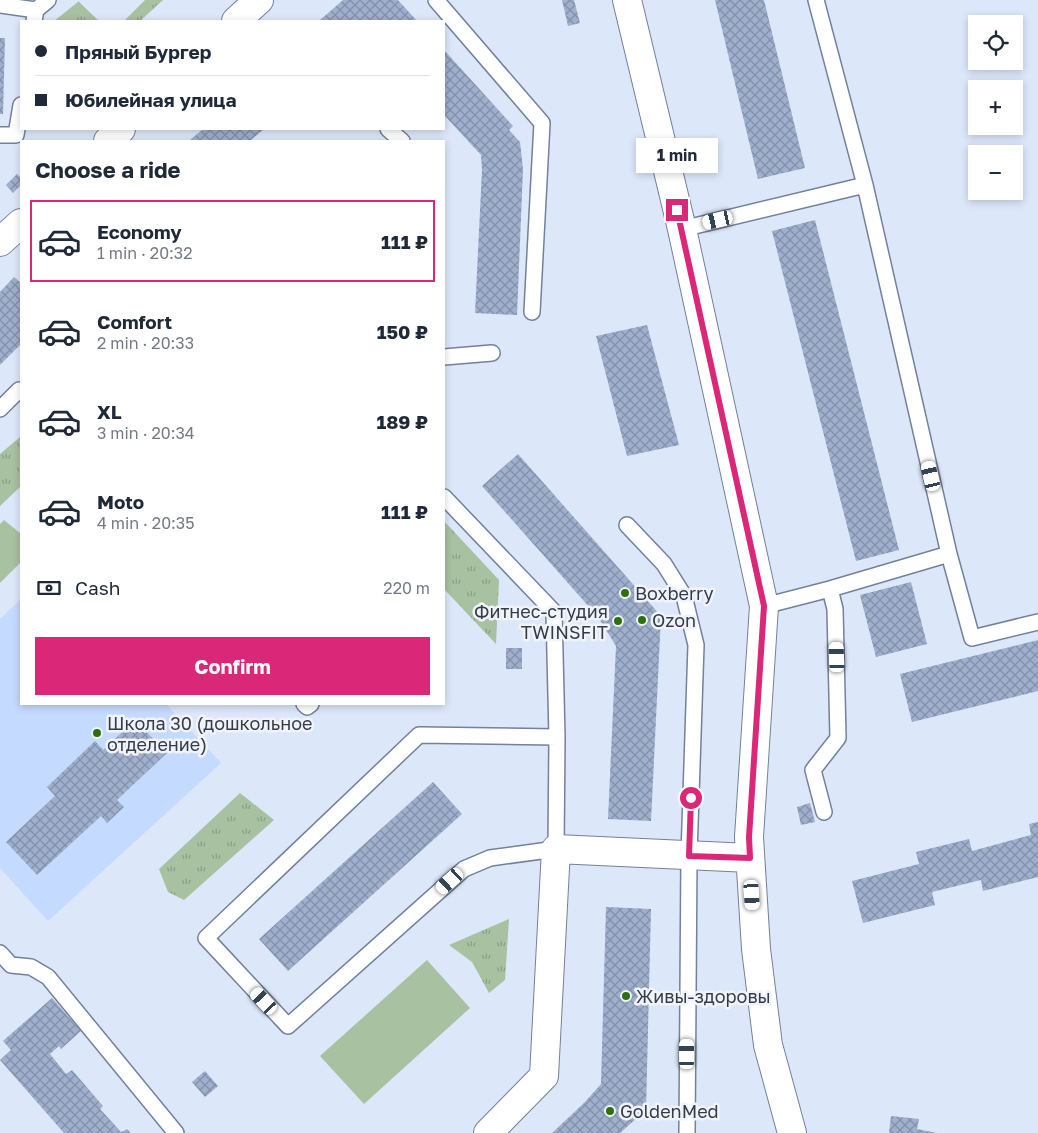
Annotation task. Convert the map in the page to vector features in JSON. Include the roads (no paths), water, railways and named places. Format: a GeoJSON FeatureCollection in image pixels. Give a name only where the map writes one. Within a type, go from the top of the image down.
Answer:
{"type":"FeatureCollection","features":[{"type":"Feature","properties":{"kind":"street"},"geometry":{"type":"LineString","coordinates":[[237,20],[259,0]]}},
{"type":"Feature","properties":{"kind":"street"},"geometry":{"type":"LineString","coordinates":[[627,0],[682,229],[764,606],[749,837],[750,858],[756,949],[768,1045],[792,1133]]}},
{"type":"Feature","properties":{"kind":"street"},"geometry":{"type":"LineString","coordinates":[[109,140],[120,130]]}},
{"type":"Feature","properties":{"kind":"street"},"geometry":{"type":"LineString","coordinates":[[0,242],[20,224]]}},
{"type":"Feature","properties":{"kind":"street"},"geometry":{"type":"LineString","coordinates":[[488,1133],[544,1076],[556,849],[750,858]]}},
{"type":"Feature","properties":{"kind":"lane"},"geometry":{"type":"LineString","coordinates":[[0,5],[32,10],[48,0]]}},
{"type":"Feature","properties":{"kind":"lane"},"geometry":{"type":"LineString","coordinates":[[436,0],[542,123],[532,312]]}},
{"type":"Feature","properties":{"kind":"lane"},"geometry":{"type":"LineString","coordinates":[[816,0],[865,185],[949,554],[972,638],[1038,622]]}},
{"type":"Feature","properties":{"kind":"lane"},"geometry":{"type":"LineString","coordinates":[[0,135],[16,135],[20,111]]}},
{"type":"Feature","properties":{"kind":"lane"},"geometry":{"type":"LineString","coordinates":[[389,130],[401,140]]}},
{"type":"Feature","properties":{"kind":"lane"},"geometry":{"type":"LineString","coordinates":[[682,229],[865,185]]}},
{"type":"Feature","properties":{"kind":"lane"},"geometry":{"type":"LineString","coordinates":[[445,357],[492,353]]}},
{"type":"Feature","properties":{"kind":"lane"},"geometry":{"type":"LineString","coordinates":[[0,409],[19,390],[20,392]]}},
{"type":"Feature","properties":{"kind":"lane"},"geometry":{"type":"LineString","coordinates":[[445,498],[554,612],[557,738],[556,849],[490,858],[464,868],[288,1026],[206,938],[419,735],[557,738]]}},
{"type":"Feature","properties":{"kind":"lane"},"geometry":{"type":"LineString","coordinates":[[627,525],[664,564],[684,596],[696,644],[689,856],[686,1133]]}},
{"type":"Feature","properties":{"kind":"lane"},"geometry":{"type":"LineString","coordinates":[[764,606],[949,554]]}},
{"type":"Feature","properties":{"kind":"lane"},"geometry":{"type":"LineString","coordinates":[[824,812],[813,770],[838,738],[835,610],[830,589]]}},
{"type":"Feature","properties":{"kind":"lane"},"geometry":{"type":"LineString","coordinates":[[0,953],[11,965],[31,967],[48,977],[176,1133]]}},
{"type":"Feature","properties":{"kind":"place","name":"Boxberry"},"geometry":{"type":"Point","coordinates":[625,593]}},
{"type":"Feature","properties":{"kind":"place","name":"Ozon"},"geometry":{"type":"Point","coordinates":[642,620]}},
{"type":"Feature","properties":{"kind":"place","name":"Фитнес-студия TWINSFIT"},"geometry":{"type":"Point","coordinates":[618,621]}},
{"type":"Feature","properties":{"kind":"place","name":"Школа 30 (дошкольное отделение)"},"geometry":{"type":"Point","coordinates":[97,733]}},
{"type":"Feature","properties":{"kind":"place","name":"Живы-здоровы"},"geometry":{"type":"Point","coordinates":[626,996]}},
{"type":"Feature","properties":{"kind":"place","name":"GoldenMed"},"geometry":{"type":"Point","coordinates":[610,1111]}}]}
